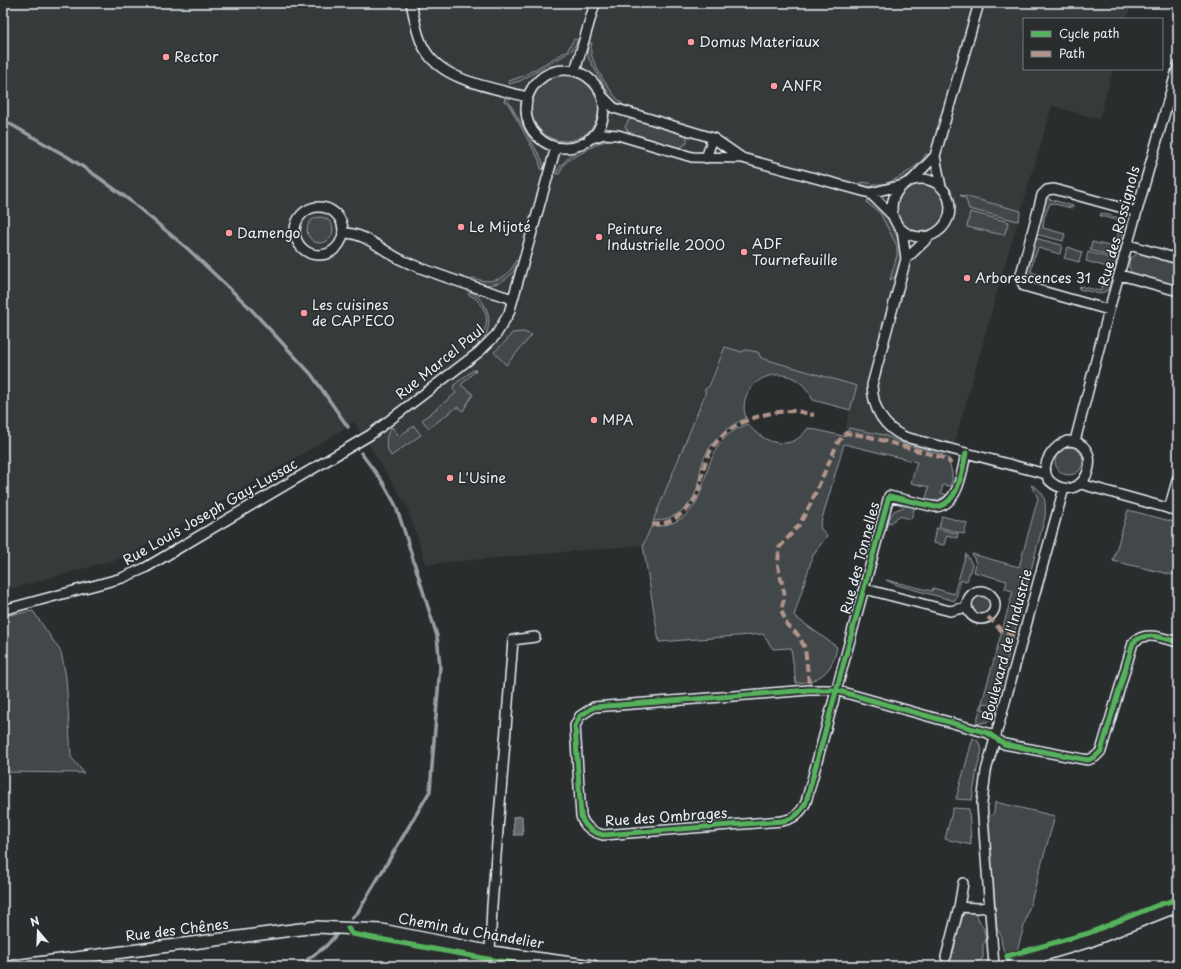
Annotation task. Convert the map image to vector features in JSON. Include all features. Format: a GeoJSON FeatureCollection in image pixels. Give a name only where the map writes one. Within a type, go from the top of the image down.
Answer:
{"type":"FeatureCollection","features":[{"type":"Feature","properties":{"kind":"street"},"geometry":{"type":"LineString","coordinates":[[411,3],[420,39],[426,52],[438,65],[462,78],[527,97]]}},
{"type":"Feature","properties":{"kind":"street"},"geometry":{"type":"LineString","coordinates":[[575,71],[595,3]]}},
{"type":"Feature","properties":{"kind":"street"},"geometry":{"type":"LineString","coordinates":[[906,259],[931,235],[942,228],[949,217],[949,200],[941,187],[935,156],[979,3]]}},
{"type":"Feature","properties":{"kind":"street","name":"Rue des Rossignols"},"geometry":{"type":"LineString","coordinates":[[1075,441],[1109,310],[1129,245],[1178,66]]}},
{"type":"Feature","properties":{"kind":"street"},"geometry":{"type":"LineString","coordinates":[[742,158],[713,138],[614,108],[602,95],[596,84],[586,76],[575,71],[563,69],[551,72],[541,77],[532,86],[527,97],[525,110],[528,122],[534,134],[544,142],[556,147],[568,148],[604,134],[618,135],[692,157],[742,158],[870,193],[893,216],[902,230],[906,259],[872,379],[872,391],[875,405],[884,421],[898,434],[911,439],[1046,474]]}},
{"type":"Feature","properties":{"kind":"street"},"geometry":{"type":"LineString","coordinates":[[589,139],[597,130],[602,119],[604,107],[602,95]]}},
{"type":"Feature","properties":{"kind":"street"},"geometry":{"type":"LineString","coordinates":[[706,158],[713,138]]}},
{"type":"Feature","properties":{"kind":"street","name":"Rue Marcel Paul"},"geometry":{"type":"LineString","coordinates":[[356,443],[370,435],[488,344],[504,323],[513,299],[556,147]]}},
{"type":"Feature","properties":{"kind":"street"},"geometry":{"type":"LineString","coordinates":[[893,216],[894,199],[907,183],[935,156]]}},
{"type":"Feature","properties":{"kind":"street"},"geometry":{"type":"LineString","coordinates":[[870,193],[907,183],[927,180],[941,187]]}},
{"type":"Feature","properties":{"kind":"street"},"geometry":{"type":"LineString","coordinates":[[1109,310],[1024,286],[1021,283],[1020,278],[1042,195],[1047,190],[1054,189],[1137,212]]}},
{"type":"Feature","properties":{"kind":"street"},"geometry":{"type":"LineString","coordinates":[[318,206],[326,207],[334,211],[340,217],[343,225],[343,234],[341,242],[329,253],[321,255],[312,254],[302,248],[295,236],[295,228],[297,220],[302,213],[309,208],[318,206]]}},
{"type":"Feature","properties":{"kind":"street"},"geometry":{"type":"LineString","coordinates":[[902,230],[916,236],[931,235]]}},
{"type":"Feature","properties":{"kind":"street"},"geometry":{"type":"LineString","coordinates":[[343,234],[362,236],[392,256],[405,262],[479,289],[513,299]]}},
{"type":"Feature","properties":{"kind":"street"},"geometry":{"type":"LineString","coordinates":[[1129,245],[1178,259]]}},
{"type":"Feature","properties":{"kind":"street"},"geometry":{"type":"LineString","coordinates":[[1120,275],[1178,291]]}},
{"type":"Feature","properties":{"kind":"street"},"geometry":{"type":"LineString","coordinates":[[1081,484],[1086,478],[1089,455],[1081,444],[1075,441],[1067,441],[1055,447],[1047,461],[1046,474],[1051,482],[1064,488],[1081,484],[1178,511]]}},
{"type":"Feature","properties":{"kind":"street","name":"Rue Louis Joseph Gay-Lussac"},"geometry":{"type":"LineString","coordinates":[[3,610],[133,573],[356,443]]}},
{"type":"Feature","properties":{"kind":"street","name":"Rue des Tonnelles"},"geometry":{"type":"LineString","coordinates":[[836,690],[865,589],[889,496],[935,507],[943,506],[954,495],[966,453]]}},
{"type":"Feature","properties":{"kind":"street"},"geometry":{"type":"LineString","coordinates":[[1169,508],[1178,477]]}},
{"type":"Feature","properties":{"kind":"street","name":"Boulevard de l'Industrie"},"geometry":{"type":"LineString","coordinates":[[994,966],[982,803],[986,771],[1064,488]]}},
{"type":"Feature","properties":{"kind":"street"},"geometry":{"type":"LineString","coordinates":[[865,589],[950,611],[967,607]]}},
{"type":"Feature","properties":{"kind":"street","name":"Rue des Ombrages"},"geometry":{"type":"LineString","coordinates":[[836,690],[806,802],[799,813],[790,819],[782,821],[603,835],[590,830],[584,824],[582,816],[575,726],[580,716],[590,708],[809,690],[836,690],[988,733],[996,737],[1002,743],[1082,760],[1095,758],[1101,751],[1133,643],[1144,635],[1178,642]]}},
{"type":"Feature","properties":{"kind":"street"},"geometry":{"type":"LineString","coordinates":[[499,966],[494,953],[492,906],[513,640],[535,637]]}},
{"type":"Feature","properties":{"kind":"street"},"geometry":{"type":"LineString","coordinates":[[946,957],[959,906],[963,883]]}},
{"type":"Feature","properties":{"kind":"street"},"geometry":{"type":"LineString","coordinates":[[959,906],[978,908],[989,907]]}},
{"type":"Feature","properties":{"kind":"street"},"geometry":{"type":"LineString","coordinates":[[1007,966],[1041,961],[1178,906]]}},
{"type":"Feature","properties":{"kind":"street","name":"Rue des Chênes"},"geometry":{"type":"LineString","coordinates":[[14,966],[316,927],[344,928]]}},
{"type":"Feature","properties":{"kind":"street","name":"Chemin du Chandelier"},"geometry":{"type":"LineString","coordinates":[[344,928],[382,930],[494,953],[593,966]]}},
{"type":"Feature","properties":{"kind":"shaded area"},"geometry":{"type":"Polygon","coordinates":[[[3,3],[1132,3],[1127,18],[1023,18],[1023,70],[1113,70],[1099,119],[1052,106],[949,462],[843,436],[856,386],[725,347],[705,389],[643,545],[426,564],[407,506],[354,422],[326,440],[125,557],[3,591],[3,3]]]}},
{"type":"Feature","properties":{"kind":"shaded area"},"geometry":{"type":"Polygon","coordinates":[[[574,39],[578,40],[573,49],[565,55],[520,81],[509,84],[509,81],[523,76],[567,51],[574,39]]]}},
{"type":"Feature","properties":{"kind":"shaded area"},"geometry":{"type":"Polygon","coordinates":[[[589,43],[592,43],[591,53],[597,68],[610,89],[623,104],[622,107],[610,96],[589,59],[587,53],[589,43]]]}},
{"type":"Feature","properties":{"kind":"shaded area"},"geometry":{"type":"Polygon","coordinates":[[[565,73],[578,76],[589,83],[596,94],[599,107],[596,120],[589,131],[578,138],[565,141],[552,138],[541,131],[534,120],[531,107],[534,94],[541,83],[552,76],[565,73]]]}},
{"type":"Feature","properties":{"kind":"shaded area"},"geometry":{"type":"Polygon","coordinates":[[[505,98],[510,104],[542,160],[544,170],[541,169],[539,160],[510,107],[504,101],[505,98]]]}},
{"type":"Feature","properties":{"kind":"shaded area"},"geometry":{"type":"Polygon","coordinates":[[[633,118],[684,132],[687,137],[687,143],[678,149],[630,134],[625,127],[628,121],[633,118]]]}},
{"type":"Feature","properties":{"kind":"shaded area"},"geometry":{"type":"Polygon","coordinates":[[[610,138],[609,140],[599,143],[569,160],[564,164],[559,174],[556,174],[559,168],[571,155],[587,145],[610,138]]]}},
{"type":"Feature","properties":{"kind":"shaded area"},"geometry":{"type":"Polygon","coordinates":[[[926,154],[929,155],[917,170],[900,181],[879,187],[866,186],[859,183],[864,182],[881,184],[892,181],[912,168],[926,154]]]}},
{"type":"Feature","properties":{"kind":"shaded area"},"geometry":{"type":"Polygon","coordinates":[[[916,184],[926,184],[935,188],[941,194],[944,199],[944,217],[935,228],[926,232],[916,232],[907,228],[901,222],[897,213],[897,203],[901,194],[907,188],[916,184]]]}},
{"type":"Feature","properties":{"kind":"shaded area"},"geometry":{"type":"Polygon","coordinates":[[[960,195],[1021,211],[1018,221],[969,209],[966,199],[960,195]]]}},
{"type":"Feature","properties":{"kind":"shaded area"},"geometry":{"type":"Polygon","coordinates":[[[1046,198],[1073,206],[1072,208],[1050,203],[1044,218],[1043,228],[1065,234],[1063,241],[1035,234],[1046,198]]]}},
{"type":"Feature","properties":{"kind":"shaded area"},"geometry":{"type":"Polygon","coordinates":[[[868,200],[880,209],[898,238],[901,256],[895,277],[890,280],[897,255],[897,246],[880,213],[867,203],[868,200]]]}},
{"type":"Feature","properties":{"kind":"shaded area"},"geometry":{"type":"Polygon","coordinates":[[[970,212],[1009,222],[1004,235],[967,227],[970,212]]]}},
{"type":"Feature","properties":{"kind":"shaded area"},"geometry":{"type":"Polygon","coordinates":[[[1101,213],[1122,219],[1125,223],[1117,258],[1090,250],[1092,242],[1113,247],[1117,239],[1121,221],[1100,216],[1101,213]]]}},
{"type":"Feature","properties":{"kind":"shaded area"},"geometry":{"type":"Polygon","coordinates":[[[320,217],[329,221],[333,230],[329,239],[320,243],[311,239],[307,230],[311,221],[320,217]]]}},
{"type":"Feature","properties":{"kind":"shaded area"},"geometry":{"type":"Polygon","coordinates":[[[1035,238],[1062,245],[1060,254],[1038,248],[1034,256],[1031,272],[1051,278],[1050,281],[1025,275],[1035,238]]]}},
{"type":"Feature","properties":{"kind":"shaded area"},"geometry":{"type":"Polygon","coordinates":[[[1068,247],[1082,252],[1079,262],[1064,258],[1068,247]]]}},
{"type":"Feature","properties":{"kind":"shaded area"},"geometry":{"type":"Polygon","coordinates":[[[1088,252],[1117,260],[1108,290],[1100,294],[1079,289],[1080,286],[1100,291],[1106,276],[1107,267],[1086,261],[1088,252]]]}},
{"type":"Feature","properties":{"kind":"shaded area"},"geometry":{"type":"Polygon","coordinates":[[[1138,253],[1144,253],[1178,263],[1178,286],[1134,274],[1129,268],[1129,260],[1138,253]]]}},
{"type":"Feature","properties":{"kind":"shaded area"},"geometry":{"type":"Polygon","coordinates":[[[516,260],[519,261],[516,268],[506,279],[500,282],[487,285],[472,282],[473,278],[487,281],[499,279],[509,272],[516,260]]]}},
{"type":"Feature","properties":{"kind":"shaded area"},"geometry":{"type":"Polygon","coordinates":[[[471,292],[478,297],[487,309],[489,324],[484,338],[479,345],[476,341],[485,329],[486,315],[480,303],[468,294],[471,292]]]}},
{"type":"Feature","properties":{"kind":"shaded area"},"geometry":{"type":"Polygon","coordinates":[[[523,332],[532,335],[506,365],[494,352],[512,333],[523,332]]]}},
{"type":"Feature","properties":{"kind":"shaded area"},"geometry":{"type":"Polygon","coordinates":[[[725,347],[742,352],[746,350],[758,352],[761,358],[857,386],[850,410],[813,400],[804,386],[792,378],[779,375],[767,377],[756,383],[748,392],[744,404],[746,418],[721,434],[707,451],[697,488],[691,501],[681,512],[668,518],[653,521],[705,394],[705,389],[709,386],[725,347]]]}},
{"type":"Feature","properties":{"kind":"shaded area"},"geometry":{"type":"Polygon","coordinates":[[[473,370],[476,370],[461,385],[473,394],[463,411],[457,407],[429,428],[422,420],[456,393],[453,389],[454,385],[473,370]]]}},
{"type":"Feature","properties":{"kind":"shaded area"},"geometry":{"type":"Polygon","coordinates":[[[748,424],[761,437],[778,443],[794,441],[808,428],[843,436],[847,434],[849,428],[884,435],[902,443],[943,455],[952,463],[949,463],[952,474],[950,486],[943,485],[941,493],[948,495],[937,500],[925,501],[929,487],[911,483],[917,462],[844,444],[820,526],[827,536],[813,555],[794,616],[837,647],[829,669],[824,674],[804,682],[796,683],[791,648],[773,649],[763,634],[659,642],[643,545],[651,527],[674,522],[689,512],[698,498],[709,465],[717,449],[729,435],[748,424]]]}},
{"type":"Feature","properties":{"kind":"shaded area"},"geometry":{"type":"Polygon","coordinates":[[[414,426],[421,435],[391,456],[386,442],[389,430],[392,427],[399,436],[414,426]]]}},
{"type":"Feature","properties":{"kind":"shaded area"},"geometry":{"type":"Polygon","coordinates":[[[1069,447],[1079,451],[1083,461],[1079,471],[1069,475],[1059,471],[1055,461],[1059,451],[1069,447]]]}},
{"type":"Feature","properties":{"kind":"shaded area"},"geometry":{"type":"Polygon","coordinates":[[[1031,485],[1040,490],[1044,498],[1045,517],[995,706],[984,703],[982,709],[993,712],[991,721],[976,724],[1013,591],[1005,589],[1007,581],[974,572],[976,563],[972,554],[1019,567],[1038,498],[1031,485]]]}},
{"type":"Feature","properties":{"kind":"shaded area"},"geometry":{"type":"Polygon","coordinates":[[[905,506],[915,506],[911,519],[899,516],[891,523],[887,522],[894,511],[905,506]]]}},
{"type":"Feature","properties":{"kind":"shaded area"},"geometry":{"type":"Polygon","coordinates":[[[1128,510],[1178,523],[1178,576],[1113,561],[1128,510]]]}},
{"type":"Feature","properties":{"kind":"shaded area"},"geometry":{"type":"Polygon","coordinates":[[[942,516],[967,523],[964,534],[939,527],[942,516]]]}},
{"type":"Feature","properties":{"kind":"shaded area"},"geometry":{"type":"Polygon","coordinates":[[[936,528],[958,534],[957,538],[947,535],[944,545],[933,543],[936,528]]]}},
{"type":"Feature","properties":{"kind":"shaded area"},"geometry":{"type":"Polygon","coordinates":[[[966,554],[972,564],[967,581],[961,580],[955,601],[897,585],[886,580],[932,591],[933,588],[954,594],[966,554]]]}},
{"type":"Feature","properties":{"kind":"shaded area"},"geometry":{"type":"Polygon","coordinates":[[[977,596],[985,596],[990,601],[988,612],[985,614],[977,614],[972,609],[972,601],[977,596]]]}},
{"type":"Feature","properties":{"kind":"shaded area"},"geometry":{"type":"Polygon","coordinates":[[[33,611],[61,652],[66,677],[71,757],[84,773],[3,772],[3,616],[33,611]]]}},
{"type":"Feature","properties":{"kind":"shaded area"},"geometry":{"type":"Polygon","coordinates":[[[973,738],[978,741],[982,750],[972,800],[956,799],[973,738]]]}},
{"type":"Feature","properties":{"kind":"shaded area"},"geometry":{"type":"Polygon","coordinates":[[[995,802],[1055,816],[1017,951],[1006,954],[997,929],[988,818],[994,813],[995,802]]]}},
{"type":"Feature","properties":{"kind":"shaded area"},"geometry":{"type":"Polygon","coordinates":[[[953,808],[969,809],[971,845],[945,839],[953,808]]]}},
{"type":"Feature","properties":{"kind":"shaded area"},"geometry":{"type":"Polygon","coordinates":[[[522,816],[523,835],[514,835],[513,817],[522,816]]]}},
{"type":"Feature","properties":{"kind":"shaded area"},"geometry":{"type":"Polygon","coordinates":[[[974,911],[984,929],[986,941],[983,945],[983,958],[974,965],[949,966],[952,933],[960,926],[964,912],[974,911]]]}},
{"type":"Feature","properties":{"kind":"waterway"},"geometry":{"type":"LineString","coordinates":[[3,120],[68,157],[98,177],[128,199],[188,249],[248,306],[311,374],[348,427]]}},
{"type":"Feature","properties":{"kind":"waterway"},"geometry":{"type":"LineString","coordinates":[[352,918],[358,912],[430,791],[440,666],[437,636],[395,504],[382,481],[361,453]]}},
{"type":"Feature","properties":{"kind":"waterway"},"geometry":{"type":"LineString","coordinates":[[299,966],[326,946],[337,934]]}},
{"type":"Feature","properties":{"kind":"marked path"},"geometry":{"type":"LineString","coordinates":[[652,524],[662,524],[677,517],[692,503],[699,489],[704,466],[708,456],[714,445],[732,428],[756,417],[768,414],[798,411],[814,415]]}},
{"type":"Feature","properties":{"kind":"marked path"},"geometry":{"type":"LineString","coordinates":[[809,683],[805,648],[798,635],[787,625],[781,609],[785,596],[778,566],[779,548],[799,525],[810,505],[838,442],[846,433],[867,436],[940,457],[948,460],[951,464]]}},
{"type":"Feature","properties":{"kind":"marked path"},"geometry":{"type":"LineString","coordinates":[[988,617],[1002,631],[1016,636]]}},
{"type":"Feature","properties":{"kind":"cycle path"},"geometry":{"type":"LineString","coordinates":[[966,453],[958,486],[954,494],[943,505],[935,507],[889,496],[806,802],[802,809],[794,817],[782,821],[603,835],[592,831],[586,826],[581,816],[575,726],[580,716],[594,707],[809,690],[835,690],[988,733],[1004,744],[1088,760],[1095,757],[1101,751],[1133,643],[1138,639],[1148,636],[1160,637],[1178,642]]}},
{"type":"Feature","properties":{"kind":"cycle path"},"geometry":{"type":"LineString","coordinates":[[1010,966],[1007,956],[1089,933],[1158,905],[1178,899]]}},
{"type":"Feature","properties":{"kind":"cycle path"},"geometry":{"type":"LineString","coordinates":[[348,928],[352,934],[499,961],[542,966]]}},
{"type":"Feature","properties":{"kind":"place","name":"Domus Materiaux"},"geometry":{"type":"Point","coordinates":[691,42]}},
{"type":"Feature","properties":{"kind":"place","name":"Rector"},"geometry":{"type":"Point","coordinates":[166,57]}},
{"type":"Feature","properties":{"kind":"place","name":"ANFR"},"geometry":{"type":"Point","coordinates":[774,86]}},
{"type":"Feature","properties":{"kind":"place","name":"Le Mijoté"},"geometry":{"type":"Point","coordinates":[461,227]}},
{"type":"Feature","properties":{"kind":"place","name":"Damengo"},"geometry":{"type":"Point","coordinates":[229,233]}},
{"type":"Feature","properties":{"kind":"place","name":"Peinture Industrielle 2000"},"geometry":{"type":"Point","coordinates":[599,237]}},
{"type":"Feature","properties":{"kind":"place","name":"ADF Tournefeuille"},"geometry":{"type":"Point","coordinates":[744,252]}},
{"type":"Feature","properties":{"kind":"place","name":"Arborescences 31"},"geometry":{"type":"Point","coordinates":[967,278]}},
{"type":"Feature","properties":{"kind":"place","name":"Les cuisines de CAP'ECO"},"geometry":{"type":"Point","coordinates":[304,313]}},
{"type":"Feature","properties":{"kind":"place","name":"MPA"},"geometry":{"type":"Point","coordinates":[594,420]}},
{"type":"Feature","properties":{"kind":"place","name":"L'Usine"},"geometry":{"type":"Point","coordinates":[450,478]}}]}
